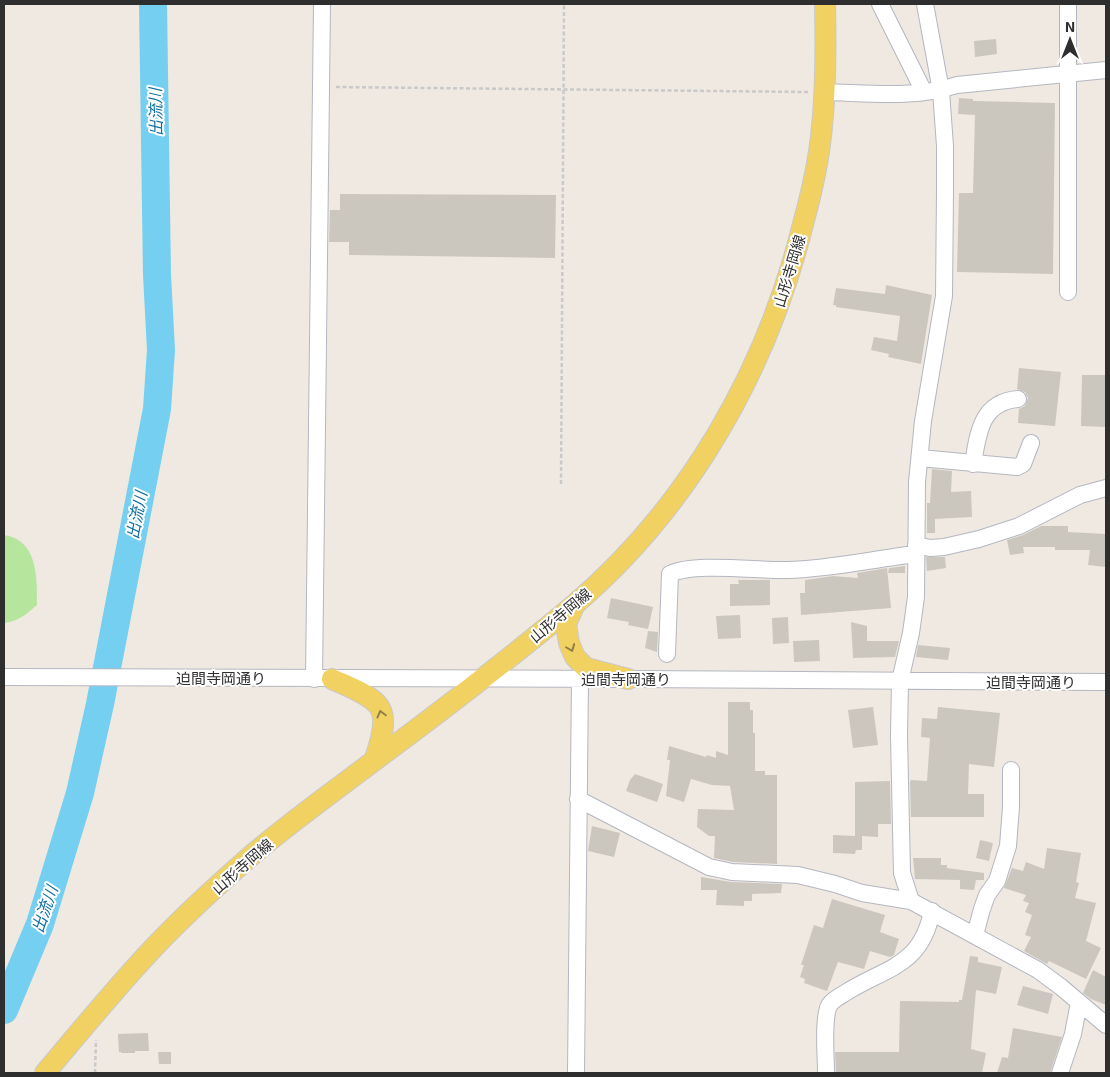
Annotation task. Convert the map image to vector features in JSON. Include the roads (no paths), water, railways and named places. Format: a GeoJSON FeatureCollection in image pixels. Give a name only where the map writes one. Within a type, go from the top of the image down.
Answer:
{"type":"FeatureCollection","features":[{"type":"Feature","properties":{"kind":"main road","name":"山形寺岡線"},"geometry":{"type":"LineString","coordinates":[[45,1073],[147,954],[246,860],[294,821],[482,679],[576,602],[626,556],[670,504],[712,442],[740,395],[767,337],[792,269],[813,182],[821,139],[825,92],[825,4]]}},
{"type":"Feature","properties":{"kind":"main road"},"geometry":{"type":"LineString","coordinates":[[576,602],[566,624],[569,643],[575,657],[586,668],[628,679]]}},
{"type":"Feature","properties":{"kind":"main road"},"geometry":{"type":"LineString","coordinates":[[323,678],[357,691],[378,705],[383,720],[381,742],[374,761]]}},
{"type":"Feature","properties":{"kind":"street"},"geometry":{"type":"LineString","coordinates":[[322,4],[323,678]]}},
{"type":"Feature","properties":{"kind":"street"},"geometry":{"type":"LineString","coordinates":[[880,4],[932,92]]}},
{"type":"Feature","properties":{"kind":"street"},"geometry":{"type":"LineString","coordinates":[[911,901],[902,873],[899,736],[900,681],[911,633],[916,597],[917,482],[923,421],[944,296],[945,146],[932,92],[925,4]]}},
{"type":"Feature","properties":{"kind":"street"},"geometry":{"type":"LineString","coordinates":[[1068,4],[1068,292]]}},
{"type":"Feature","properties":{"kind":"street"},"geometry":{"type":"LineString","coordinates":[[825,92],[932,92],[957,86],[1106,70]]}},
{"type":"Feature","properties":{"kind":"street"},"geometry":{"type":"LineString","coordinates":[[973,464],[977,436],[983,420],[996,406],[1018,398]]}},
{"type":"Feature","properties":{"kind":"street"},"geometry":{"type":"LineString","coordinates":[[920,458],[1017,467],[1023,464],[1031,444]]}},
{"type":"Feature","properties":{"kind":"street"},"geometry":{"type":"LineString","coordinates":[[666,654],[670,574],[678,570],[702,568],[788,570],[822,567],[916,550],[944,547],[979,539],[1019,526],[1080,495],[1106,488]]}},
{"type":"Feature","properties":{"kind":"street","name":"迫間寺岡通り"},"geometry":{"type":"LineString","coordinates":[[4,677],[1106,682]]}},
{"type":"Feature","properties":{"kind":"street"},"geometry":{"type":"LineString","coordinates":[[576,1073],[580,679]]}},
{"type":"Feature","properties":{"kind":"street"},"geometry":{"type":"LineString","coordinates":[[975,935],[987,895],[997,881],[1008,846],[1011,770]]}},
{"type":"Feature","properties":{"kind":"street"},"geometry":{"type":"LineString","coordinates":[[578,799],[709,867],[732,872],[798,875],[862,893],[911,901],[922,908],[932,910],[1038,970],[1106,1026]]}},
{"type":"Feature","properties":{"kind":"street"},"geometry":{"type":"LineString","coordinates":[[826,1073],[826,1019],[828,1006],[849,990],[898,966],[912,955],[929,925],[932,910]]}},
{"type":"Feature","properties":{"kind":"street"},"geometry":{"type":"LineString","coordinates":[[1060,1073],[1073,1034],[1079,1002]]}},
{"type":"Feature","properties":{"kind":"waterway","name":"出流川"},"geometry":{"type":"LineString","coordinates":[[4,1010],[40,924],[80,793],[100,704],[157,409],[161,350],[157,275],[153,4]]}}]}
